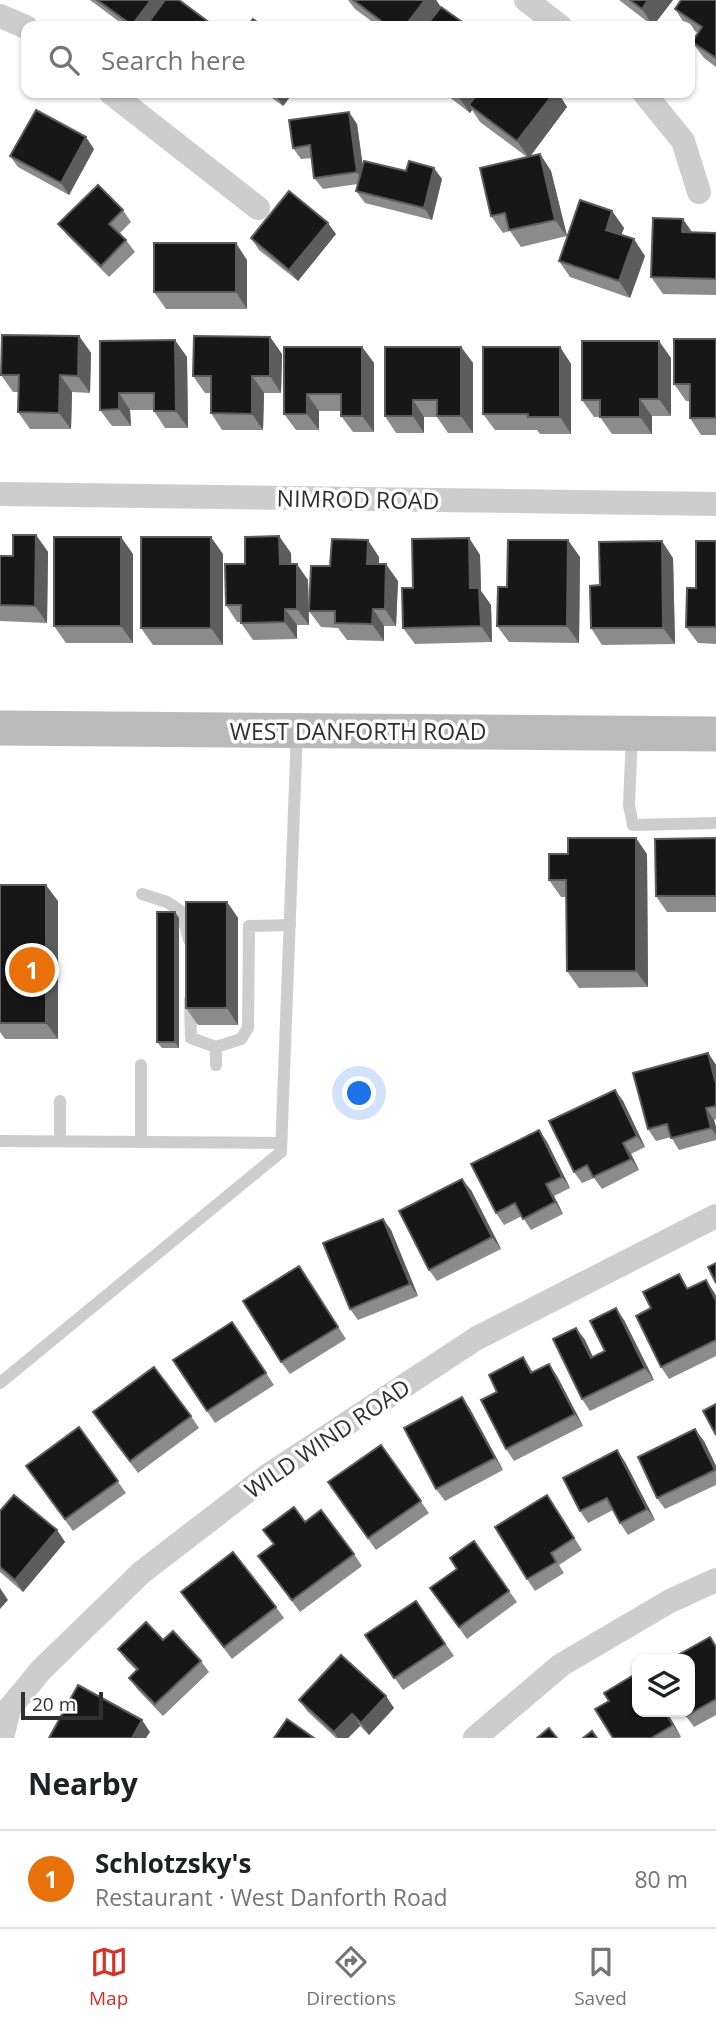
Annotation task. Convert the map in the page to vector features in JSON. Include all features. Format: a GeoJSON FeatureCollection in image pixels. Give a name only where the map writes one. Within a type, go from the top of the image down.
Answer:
{"type":"FeatureCollection","features":[{"type":"Feature","properties":{"kind":"main road","name":"WEST DANFORTH ROAD"},"geometry":{"type":"LineString","coordinates":[[0,728],[716,734]]}},
{"type":"Feature","properties":{"kind":"street"},"geometry":{"type":"LineString","coordinates":[[526,0],[553,21]]}},
{"type":"Feature","properties":{"kind":"street"},"geometry":{"type":"LineString","coordinates":[[0,16],[21,25]]}},
{"type":"Feature","properties":{"kind":"street"},"geometry":{"type":"LineString","coordinates":[[117,98],[258,208]]}},
{"type":"Feature","properties":{"kind":"street"},"geometry":{"type":"LineString","coordinates":[[648,98],[683,141],[699,192]]}},
{"type":"Feature","properties":{"kind":"street","name":"NIMROD ROAD"},"geometry":{"type":"LineString","coordinates":[[0,494],[716,504]]}},
{"type":"Feature","properties":{"kind":"street","name":"WILD WIND ROAD"},"geometry":{"type":"LineString","coordinates":[[2,1738],[9,1709],[41,1670],[142,1572],[267,1476],[477,1338],[716,1216]]}},
{"type":"Feature","properties":{"kind":"street"},"geometry":{"type":"LineString","coordinates":[[475,1738],[561,1665],[670,1601],[716,1580]]}},
{"type":"Feature","properties":{"kind":"lane"},"geometry":{"type":"LineString","coordinates":[[0,1383],[281,1152],[297,731]]}},
{"type":"Feature","properties":{"kind":"lane"},"geometry":{"type":"LineString","coordinates":[[632,733],[629,805],[634,825],[716,823]]}},
{"type":"Feature","properties":{"kind":"lane"},"geometry":{"type":"LineString","coordinates":[[142,894],[166,902],[181,912],[189,930],[190,957]]}},
{"type":"Feature","properties":{"kind":"lane"},"geometry":{"type":"LineString","coordinates":[[190,984],[191,1038],[216,1047],[241,1039],[248,1028],[249,926],[290,925]]}},
{"type":"Feature","properties":{"kind":"lane"},"geometry":{"type":"LineString","coordinates":[[216,1047],[216,1065]]}},
{"type":"Feature","properties":{"kind":"lane"},"geometry":{"type":"LineString","coordinates":[[141,1065],[141,1142]]}},
{"type":"Feature","properties":{"kind":"lane"},"geometry":{"type":"LineString","coordinates":[[60,1101],[60,1142]]}},
{"type":"Feature","properties":{"kind":"lane"},"geometry":{"type":"LineString","coordinates":[[0,1141],[281,1143]]}},
{"type":"Feature","properties":{"kind":"building"},"geometry":{"type":"Polygon","coordinates":[[[97,0],[151,0],[135,21],[126,21],[97,0]]]}},
{"type":"Feature","properties":{"kind":"building"},"geometry":{"type":"Polygon","coordinates":[[[165,0],[179,0],[207,21],[150,21],[165,0]]]}},
{"type":"Feature","properties":{"kind":"building"},"geometry":{"type":"Polygon","coordinates":[[[353,0],[425,0],[409,21],[381,21],[353,0]]]}},
{"type":"Feature","properties":{"kind":"building"},"geometry":{"type":"Polygon","coordinates":[[[630,0],[648,0],[642,9],[630,0]]]}},
{"type":"Feature","properties":{"kind":"building"},"geometry":{"type":"Polygon","coordinates":[[[681,0],[716,0],[716,58],[695,44],[695,38],[702,27],[675,9],[681,0]]]}},
{"type":"Feature","properties":{"kind":"building"},"geometry":{"type":"Polygon","coordinates":[[[441,7],[461,21],[430,21],[441,7]]]}},
{"type":"Feature","properties":{"kind":"building"},"geometry":{"type":"Polygon","coordinates":[[[474,98],[550,98],[517,141],[469,105],[474,98]]]}},
{"type":"Feature","properties":{"kind":"building"},"geometry":{"type":"Polygon","coordinates":[[[36,110],[86,137],[61,183],[10,156],[36,110]]]}},
{"type":"Feature","properties":{"kind":"building"},"geometry":{"type":"Polygon","coordinates":[[[349,112],[357,172],[314,178],[310,145],[293,148],[289,120],[349,112]]]}},
{"type":"Feature","properties":{"kind":"building"},"geometry":{"type":"Polygon","coordinates":[[[540,154],[555,220],[509,230],[505,213],[491,216],[480,168],[540,154]]]}},
{"type":"Feature","properties":{"kind":"building"},"geometry":{"type":"Polygon","coordinates":[[[364,161],[406,171],[409,161],[434,168],[424,208],[356,191],[364,161]]]}},
{"type":"Feature","properties":{"kind":"building"},"geometry":{"type":"Polygon","coordinates":[[[98,185],[123,210],[109,224],[126,240],[101,266],[58,224],[98,185]]]}},
{"type":"Feature","properties":{"kind":"building"},"geometry":{"type":"Polygon","coordinates":[[[289,191],[328,223],[289,270],[251,238],[289,191]]]}},
{"type":"Feature","properties":{"kind":"building"},"geometry":{"type":"Polygon","coordinates":[[[580,200],[612,211],[606,230],[634,239],[619,281],[559,261],[580,200]]]}},
{"type":"Feature","properties":{"kind":"building"},"geometry":{"type":"Polygon","coordinates":[[[653,218],[683,219],[682,232],[716,233],[716,279],[651,277],[653,218]]]}},
{"type":"Feature","properties":{"kind":"building"},"geometry":{"type":"Polygon","coordinates":[[[154,243],[236,243],[236,292],[154,292],[154,243]]]}},
{"type":"Feature","properties":{"kind":"building"},"geometry":{"type":"Polygon","coordinates":[[[2,335],[79,336],[78,376],[60,375],[59,413],[18,412],[19,375],[1,375],[2,335]]]}},
{"type":"Feature","properties":{"kind":"building"},"geometry":{"type":"Polygon","coordinates":[[[194,336],[270,337],[270,376],[252,376],[252,414],[211,413],[211,376],[193,376],[194,336]]]}},
{"type":"Feature","properties":{"kind":"building"},"geometry":{"type":"Polygon","coordinates":[[[674,339],[716,339],[716,418],[690,418],[690,384],[674,384],[674,339]]]}},
{"type":"Feature","properties":{"kind":"building"},"geometry":{"type":"Polygon","coordinates":[[[175,340],[176,411],[154,411],[154,393],[119,393],[119,409],[100,410],[100,341],[175,340]]]}},
{"type":"Feature","properties":{"kind":"building"},"geometry":{"type":"Polygon","coordinates":[[[582,341],[659,341],[659,399],[640,399],[640,417],[600,417],[600,400],[582,400],[582,341]]]}},
{"type":"Feature","properties":{"kind":"building"},"geometry":{"type":"Polygon","coordinates":[[[284,347],[362,347],[362,416],[341,416],[341,394],[307,394],[307,414],[284,414],[284,347]]]}},
{"type":"Feature","properties":{"kind":"building"},"geometry":{"type":"Polygon","coordinates":[[[385,347],[461,347],[461,416],[437,416],[437,400],[413,400],[413,416],[385,416],[385,347]]]}},
{"type":"Feature","properties":{"kind":"building"},"geometry":{"type":"Polygon","coordinates":[[[483,347],[560,347],[560,417],[483,414],[483,347]]]}},
{"type":"Feature","properties":{"kind":"building"},"geometry":{"type":"Polygon","coordinates":[[[13,535],[36,535],[35,606],[0,605],[0,556],[13,556],[13,535]]]}},
{"type":"Feature","properties":{"kind":"building"},"geometry":{"type":"Polygon","coordinates":[[[279,536],[280,564],[297,564],[297,609],[285,609],[285,622],[241,623],[241,605],[226,605],[225,564],[245,564],[245,537],[279,536]]]}},
{"type":"Feature","properties":{"kind":"building"},"geometry":{"type":"Polygon","coordinates":[[[54,537],[121,537],[121,626],[54,626],[54,537]]]}},
{"type":"Feature","properties":{"kind":"building"},"geometry":{"type":"Polygon","coordinates":[[[141,537],[211,537],[211,628],[141,628],[141,537]]]}},
{"type":"Feature","properties":{"kind":"building"},"geometry":{"type":"Polygon","coordinates":[[[469,538],[470,588],[479,588],[481,626],[403,628],[402,588],[413,588],[412,539],[469,538]]]}},
{"type":"Feature","properties":{"kind":"building"},"geometry":{"type":"Polygon","coordinates":[[[332,539],[368,540],[367,564],[386,564],[385,609],[373,609],[372,624],[335,623],[335,611],[309,611],[311,566],[330,566],[332,539]]]}},
{"type":"Feature","properties":{"kind":"building"},"geometry":{"type":"Polygon","coordinates":[[[508,540],[568,540],[567,626],[497,626],[498,587],[507,587],[508,540]]]}},
{"type":"Feature","properties":{"kind":"building"},"geometry":{"type":"Polygon","coordinates":[[[662,541],[663,628],[591,628],[590,586],[600,585],[599,542],[662,541]]]}},
{"type":"Feature","properties":{"kind":"building"},"geometry":{"type":"Polygon","coordinates":[[[696,541],[716,541],[716,627],[686,627],[687,588],[696,588],[696,541]]]}},
{"type":"Feature","properties":{"kind":"building"},"geometry":{"type":"Polygon","coordinates":[[[568,838],[636,838],[636,971],[567,971],[566,880],[549,880],[549,854],[568,854],[568,838]]]}},
{"type":"Feature","properties":{"kind":"building"},"geometry":{"type":"Polygon","coordinates":[[[716,838],[716,896],[656,896],[655,839],[716,838]]]}},
{"type":"Feature","properties":{"kind":"building"},"geometry":{"type":"Polygon","coordinates":[[[0,885],[46,885],[46,1023],[0,1023],[0,885]]]}},
{"type":"Feature","properties":{"kind":"building"},"geometry":{"type":"Polygon","coordinates":[[[186,902],[227,902],[227,1008],[186,1008],[186,902]]]}},
{"type":"Feature","properties":{"kind":"building"},"geometry":{"type":"Polygon","coordinates":[[[157,912],[175,912],[175,1042],[157,1042],[157,912]]]}},
{"type":"Feature","properties":{"kind":"building"},"geometry":{"type":"Polygon","coordinates":[[[708,1053],[716,1084],[716,1106],[706,1108],[711,1128],[671,1138],[667,1124],[648,1129],[633,1073],[708,1053]]]}},
{"type":"Feature","properties":{"kind":"building"},"geometry":{"type":"Polygon","coordinates":[[[615,1090],[637,1136],[623,1143],[631,1159],[593,1177],[587,1165],[574,1172],[549,1121],[615,1090]]]}},
{"type":"Feature","properties":{"kind":"building"},"geometry":{"type":"Polygon","coordinates":[[[539,1130],[562,1177],[546,1184],[555,1202],[523,1219],[515,1203],[496,1213],[471,1164],[539,1130]]]}},
{"type":"Feature","properties":{"kind":"building"},"geometry":{"type":"Polygon","coordinates":[[[462,1179],[492,1237],[429,1270],[399,1211],[462,1179]]]}},
{"type":"Feature","properties":{"kind":"building"},"geometry":{"type":"Polygon","coordinates":[[[383,1219],[410,1284],[350,1309],[323,1243],[383,1219]]]}},
{"type":"Feature","properties":{"kind":"building"},"geometry":{"type":"Polygon","coordinates":[[[716,1263],[716,1283],[708,1267],[716,1263]]]}},
{"type":"Feature","properties":{"kind":"building"},"geometry":{"type":"Polygon","coordinates":[[[299,1266],[338,1327],[281,1362],[243,1301],[299,1266]]]}},
{"type":"Feature","properties":{"kind":"building"},"geometry":{"type":"Polygon","coordinates":[[[679,1274],[687,1289],[706,1280],[716,1301],[716,1340],[661,1367],[636,1316],[651,1308],[643,1292],[679,1274]]]}},
{"type":"Feature","properties":{"kind":"building"},"geometry":{"type":"Polygon","coordinates":[[[616,1308],[645,1368],[582,1399],[553,1339],[576,1328],[591,1358],[605,1351],[590,1321],[616,1308]]]}},
{"type":"Feature","properties":{"kind":"building"},"geometry":{"type":"Polygon","coordinates":[[[232,1322],[266,1373],[207,1411],[173,1360],[232,1322]]]}},
{"type":"Feature","properties":{"kind":"building"},"geometry":{"type":"Polygon","coordinates":[[[523,1357],[531,1373],[549,1364],[575,1414],[506,1449],[481,1400],[497,1392],[489,1375],[523,1357]]]}},
{"type":"Feature","properties":{"kind":"building"},"geometry":{"type":"Polygon","coordinates":[[[154,1367],[191,1416],[130,1461],[93,1412],[154,1367]]]}},
{"type":"Feature","properties":{"kind":"building"},"geometry":{"type":"Polygon","coordinates":[[[462,1397],[495,1458],[436,1489],[404,1428],[462,1397]]]}},
{"type":"Feature","properties":{"kind":"building"},"geometry":{"type":"Polygon","coordinates":[[[716,1404],[716,1435],[703,1411],[716,1404]]]}},
{"type":"Feature","properties":{"kind":"building"},"geometry":{"type":"Polygon","coordinates":[[[79,1427],[118,1481],[65,1519],[26,1466],[79,1427]]]}},
{"type":"Feature","properties":{"kind":"building"},"geometry":{"type":"Polygon","coordinates":[[[695,1429],[715,1470],[657,1498],[638,1457],[695,1429]]]}},
{"type":"Feature","properties":{"kind":"building"},"geometry":{"type":"Polygon","coordinates":[[[381,1445],[421,1501],[368,1538],[328,1482],[381,1445]]]}},
{"type":"Feature","properties":{"kind":"building"},"geometry":{"type":"Polygon","coordinates":[[[617,1450],[647,1509],[620,1523],[607,1498],[580,1511],[563,1478],[617,1450]]]}},
{"type":"Feature","properties":{"kind":"building"},"geometry":{"type":"Polygon","coordinates":[[[14,1495],[57,1530],[15,1580],[0,1567],[0,1511],[14,1495]]]}},
{"type":"Feature","properties":{"kind":"building"},"geometry":{"type":"Polygon","coordinates":[[[547,1495],[574,1538],[551,1553],[556,1562],[527,1579],[495,1527],[547,1495]]]}},
{"type":"Feature","properties":{"kind":"building"},"geometry":{"type":"Polygon","coordinates":[[[294,1507],[305,1522],[321,1510],[354,1554],[292,1600],[258,1556],[274,1544],[263,1530],[294,1507]]]}},
{"type":"Feature","properties":{"kind":"building"},"geometry":{"type":"Polygon","coordinates":[[[474,1541],[509,1591],[459,1627],[430,1588],[457,1569],[450,1558],[474,1541]]]}},
{"type":"Feature","properties":{"kind":"building"},"geometry":{"type":"Polygon","coordinates":[[[233,1552],[276,1607],[224,1647],[181,1592],[233,1552]]]}},
{"type":"Feature","properties":{"kind":"building"},"geometry":{"type":"Polygon","coordinates":[[[416,1601],[445,1644],[394,1678],[365,1635],[416,1601]]]}},
{"type":"Feature","properties":{"kind":"building"},"geometry":{"type":"Polygon","coordinates":[[[146,1622],[163,1640],[173,1631],[201,1661],[155,1704],[129,1678],[138,1669],[118,1649],[146,1622]]]}},
{"type":"Feature","properties":{"kind":"building"},"geometry":{"type":"Polygon","coordinates":[[[710,1637],[716,1647],[716,1699],[695,1711],[695,1654],[680,1654],[710,1637]]]}},
{"type":"Feature","properties":{"kind":"building"},"geometry":{"type":"Polygon","coordinates":[[[341,1655],[386,1696],[361,1723],[352,1714],[334,1732],[299,1700],[341,1655]]]}},
{"type":"Feature","properties":{"kind":"building"},"geometry":{"type":"Polygon","coordinates":[[[632,1676],[632,1717],[668,1717],[673,1725],[651,1738],[613,1738],[595,1709],[609,1701],[604,1693],[632,1676]]]}},
{"type":"Feature","properties":{"kind":"building"},"geometry":{"type":"Polygon","coordinates":[[[78,1685],[142,1720],[132,1738],[49,1738],[78,1685]]]}},
{"type":"Feature","properties":{"kind":"building"},"geometry":{"type":"Polygon","coordinates":[[[287,1719],[314,1738],[274,1738],[287,1719]]]}},
{"type":"Feature","properties":{"kind":"building"},"geometry":{"type":"Polygon","coordinates":[[[549,1728],[557,1738],[537,1738],[549,1728]]]}},
{"type":"Feature","properties":{"kind":"building"},"geometry":{"type":"Polygon","coordinates":[[[592,1731],[597,1738],[583,1738],[592,1731]]]}},
{"type":"Feature","properties":{"kind":"place","name":"Schlotzsky's"},"geometry":{"type":"Point","coordinates":[32,970]}}]}
